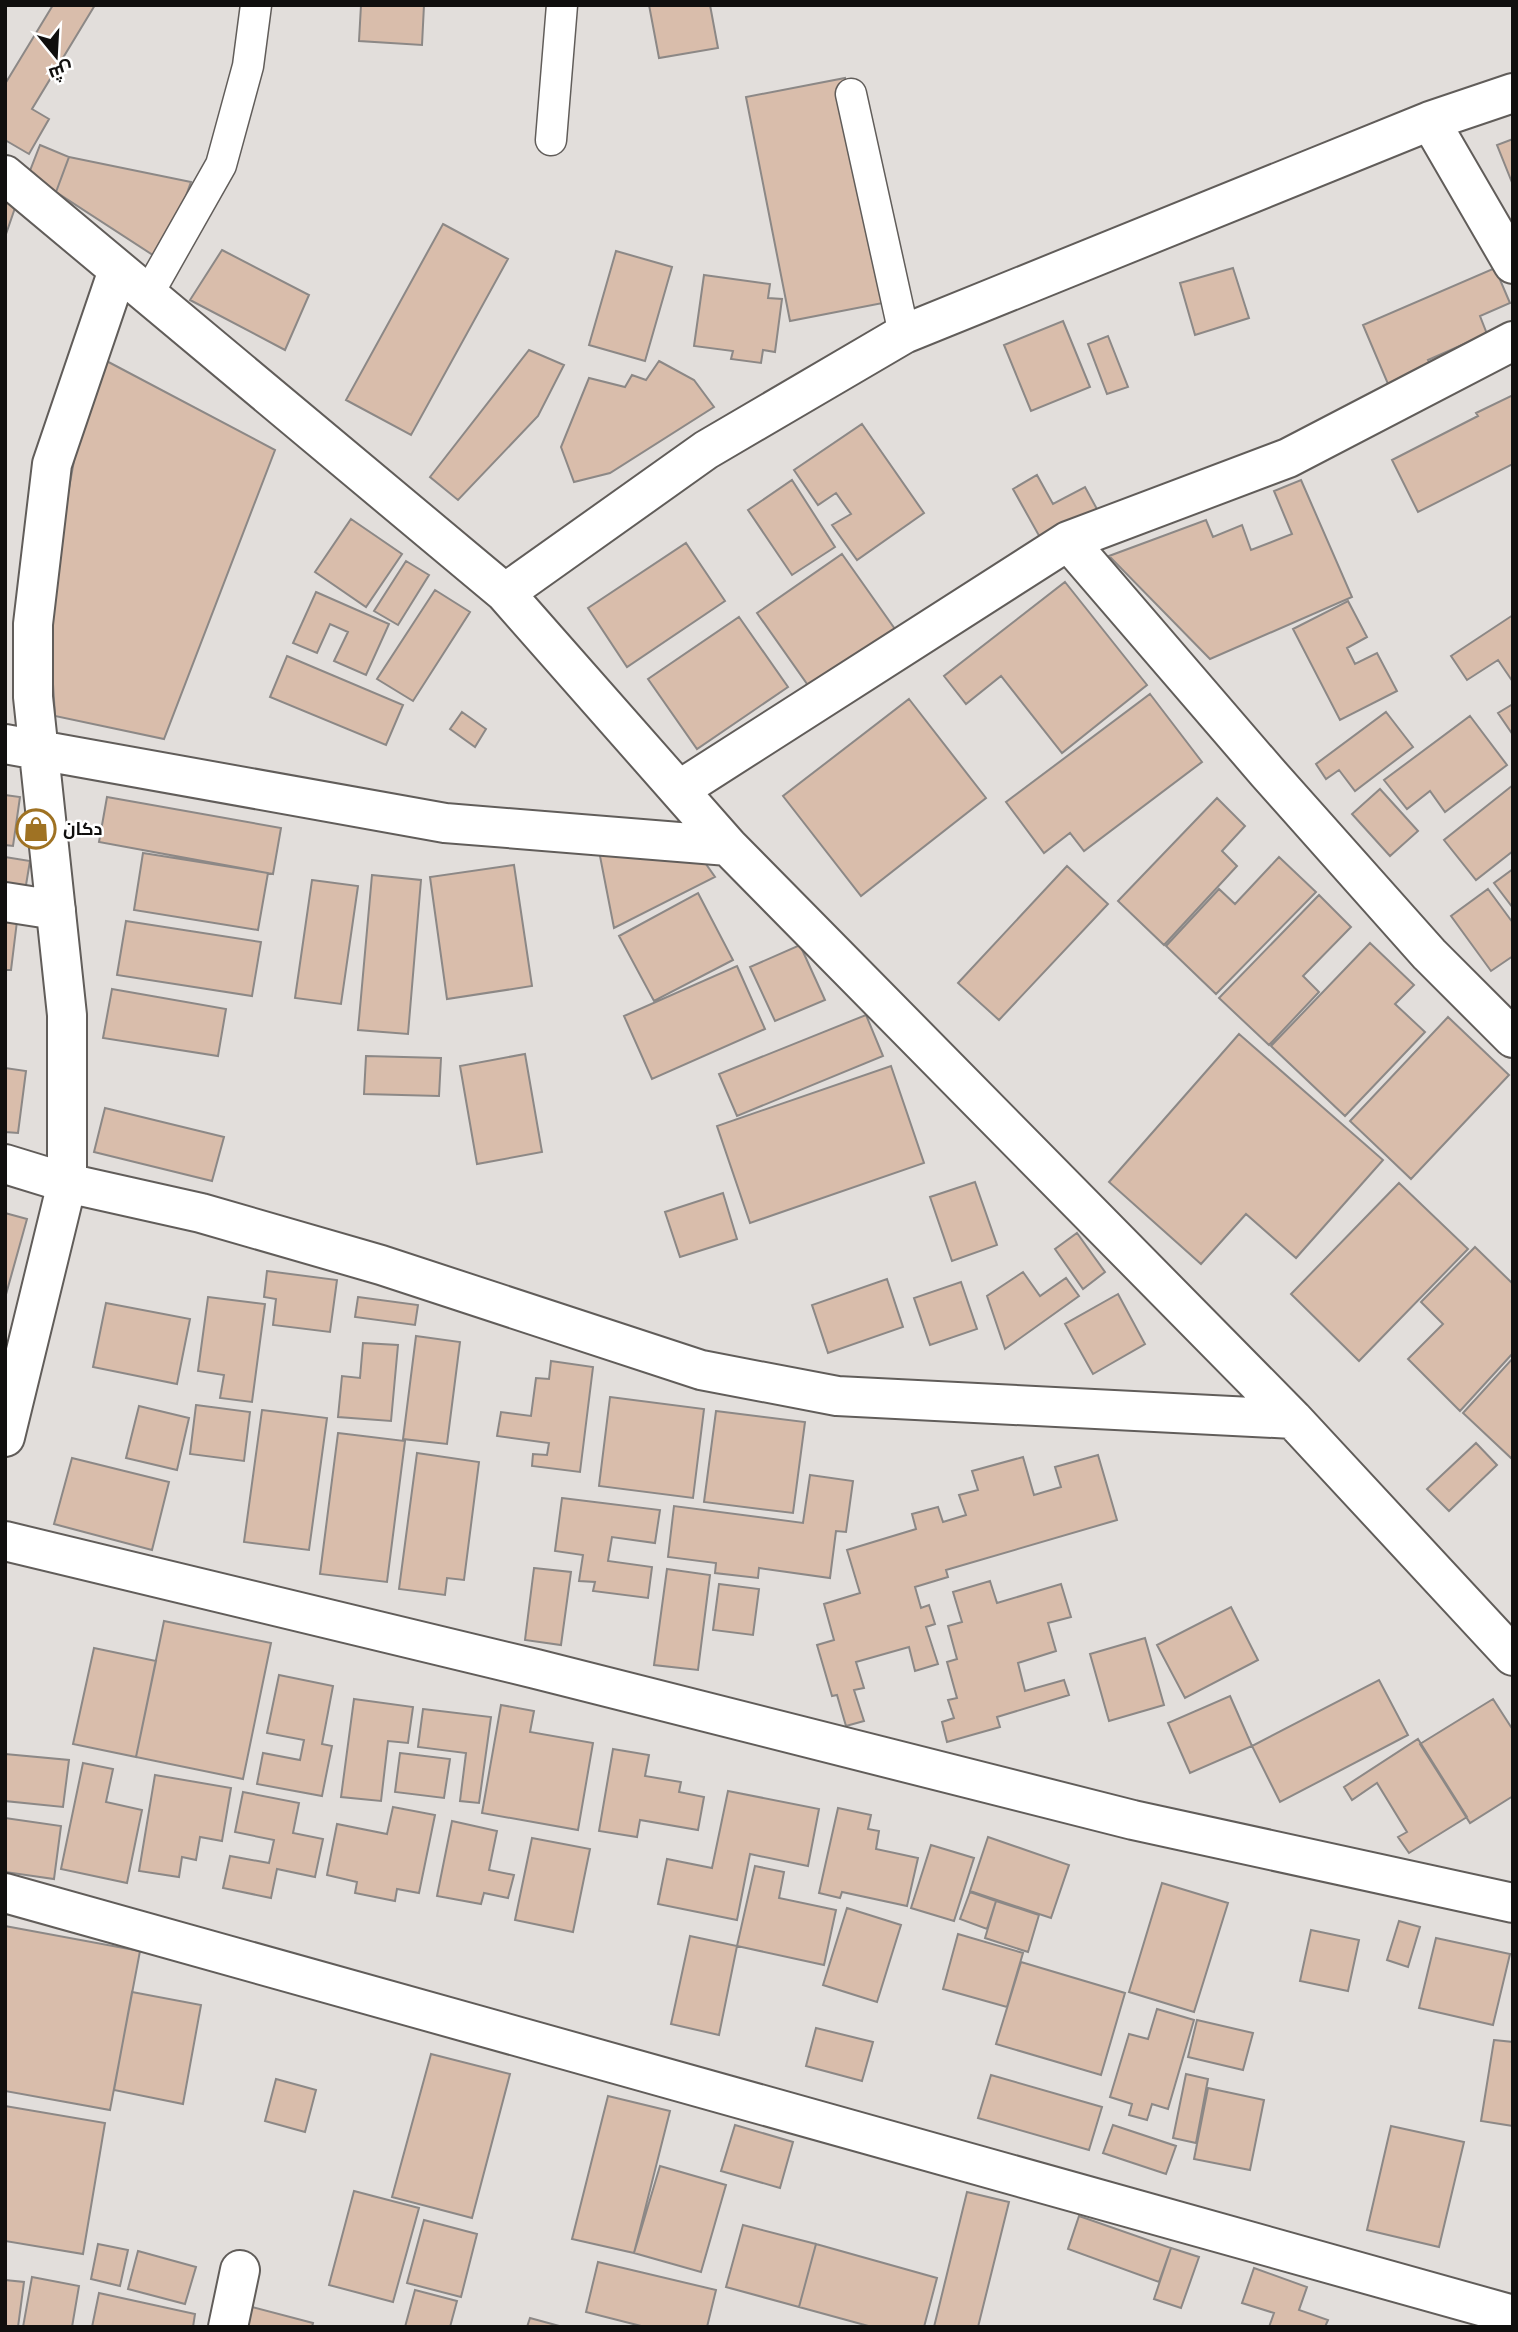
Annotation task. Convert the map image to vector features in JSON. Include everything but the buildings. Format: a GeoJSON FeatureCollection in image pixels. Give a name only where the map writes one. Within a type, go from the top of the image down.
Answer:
{"type":"FeatureCollection","features":[{"type":"Feature","properties":{"kind":"street"},"geometry":{"type":"LineString","coordinates":[[505,593],[706,450],[904,334],[1430,121],[1513,93]]}},
{"type":"Feature","properties":{"kind":"street"},"geometry":{"type":"LineString","coordinates":[[1430,121],[1513,264]]}},
{"type":"Feature","properties":{"kind":"street"},"geometry":{"type":"LineString","coordinates":[[5,175],[505,593],[728,845],[1293,1419],[1513,1656]]}},
{"type":"Feature","properties":{"kind":"street"},"geometry":{"type":"LineString","coordinates":[[5,1437],[67,1183],[67,1015],[56,911],[22,747],[33,697],[33,624],[52,464],[118,270]]}},
{"type":"Feature","properties":{"kind":"street"},"geometry":{"type":"LineString","coordinates":[[679,790],[1068,541],[1288,458],[1513,341]]}},
{"type":"Feature","properties":{"kind":"street"},"geometry":{"type":"LineString","coordinates":[[1068,541],[1267,772],[1429,954],[1513,1038]]}},
{"type":"Feature","properties":{"kind":"street"},"geometry":{"type":"LineString","coordinates":[[22,747],[445,823],[728,845]]}},
{"type":"Feature","properties":{"kind":"street"},"geometry":{"type":"LineString","coordinates":[[5,902],[56,911]]}},
{"type":"Feature","properties":{"kind":"street"},"geometry":{"type":"LineString","coordinates":[[5,1164],[67,1183],[201,1213],[381,1265],[701,1370],[728,1376],[837,1396],[1293,1419]]}},
{"type":"Feature","properties":{"kind":"street"},"geometry":{"type":"LineString","coordinates":[[5,1541],[523,1666],[1133,1820],[1513,1903]]}},
{"type":"Feature","properties":{"kind":"street"},"geometry":{"type":"LineString","coordinates":[[5,1893],[1513,2315]]}},
{"type":"Feature","properties":{"kind":"street"},"geometry":{"type":"LineString","coordinates":[[228,2327],[240,2270]]}},
{"type":"Feature","properties":{"kind":"lane"},"geometry":{"type":"LineString","coordinates":[[148,295],[221,165],[248,66],[256,5]]}},
{"type":"Feature","properties":{"kind":"lane"},"geometry":{"type":"LineString","coordinates":[[551,140],[562,5]]}},
{"type":"Feature","properties":{"kind":"lane"},"geometry":{"type":"LineString","coordinates":[[851,94],[904,334]]}},
{"type":"Feature","properties":{"kind":"place","name":"دكان"},"geometry":{"type":"Point","coordinates":[36,829]}}]}
